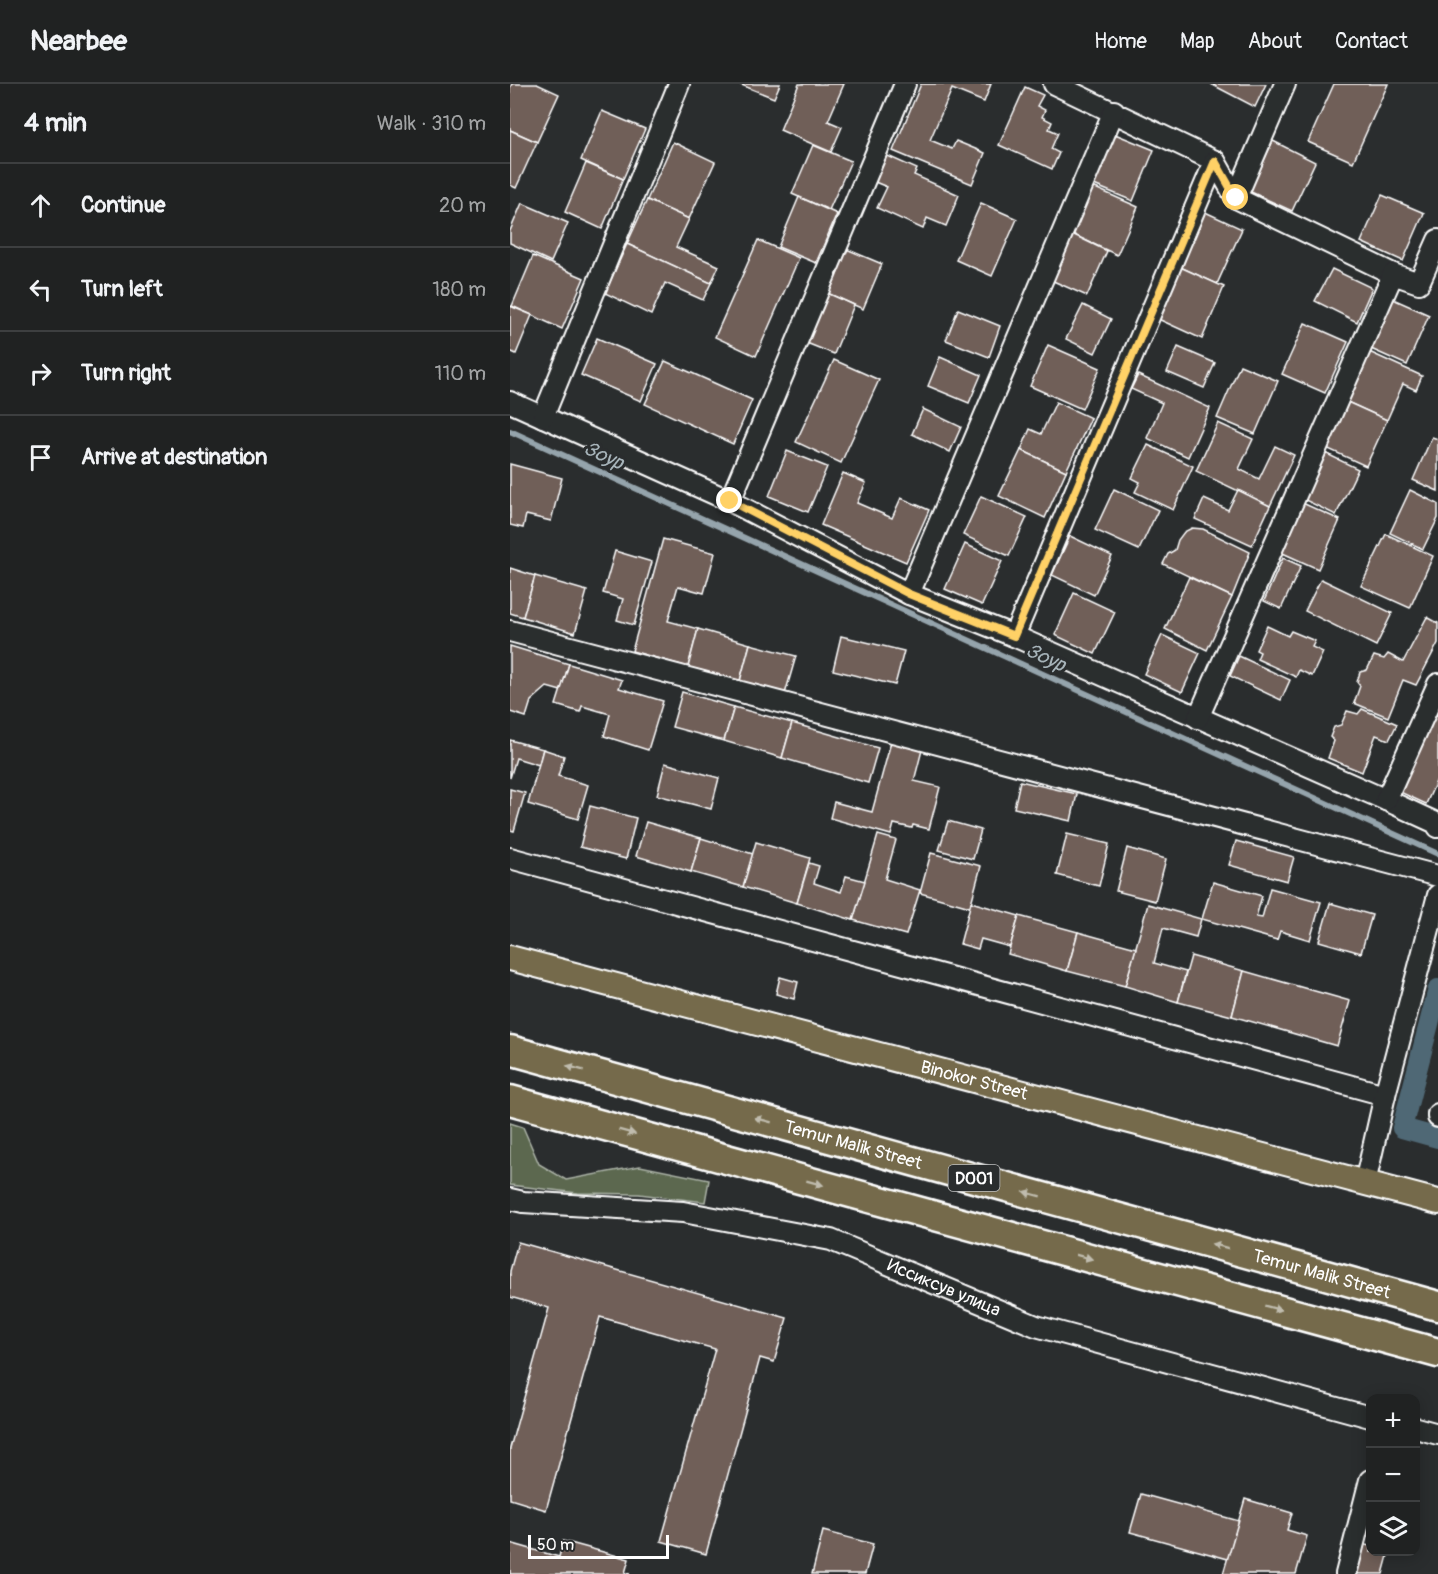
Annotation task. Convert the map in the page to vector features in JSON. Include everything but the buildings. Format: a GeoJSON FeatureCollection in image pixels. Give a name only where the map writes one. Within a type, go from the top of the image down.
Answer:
{"type":"FeatureCollection","features":[{"type":"Feature","properties":{"kind":"highway","name":"Temur Malik Street"},"geometry":{"type":"LineString","coordinates":[[510,1050],[1438,1306]]}},
{"type":"Feature","properties":{"kind":"highway"},"geometry":{"type":"LineString","coordinates":[[510,1100],[1438,1353]]}},
{"type":"Feature","properties":{"kind":"main road","name":"Binokor Street"},"geometry":{"type":"LineString","coordinates":[[510,958],[1438,1202]]}},
{"type":"Feature","properties":{"kind":"street"},"geometry":{"type":"LineString","coordinates":[[543,417],[680,84]]}},
{"type":"Feature","properties":{"kind":"street"},"geometry":{"type":"LineString","coordinates":[[730,501],[905,84]]}},
{"type":"Feature","properties":{"kind":"street"},"geometry":{"type":"LineString","coordinates":[[1236,198],[1285,84]]}},
{"type":"Feature","properties":{"kind":"street"},"geometry":{"type":"LineString","coordinates":[[1066,86],[1215,161],[1236,198],[1393,274],[1419,283],[1438,240]]}},
{"type":"Feature","properties":{"kind":"street"},"geometry":{"type":"LineString","coordinates":[[909,594],[1114,111]]}},
{"type":"Feature","properties":{"kind":"street"},"geometry":{"type":"LineString","coordinates":[[1014,636],[1215,161]]}},
{"type":"Feature","properties":{"kind":"street"},"geometry":{"type":"LineString","coordinates":[[1198,718],[1393,274]]}},
{"type":"Feature","properties":{"kind":"street"},"geometry":{"type":"LineString","coordinates":[[510,402],[730,501],[909,594],[1014,636],[1386,800],[1436,823],[1438,827]]}},
{"type":"Feature","properties":{"kind":"street"},"geometry":{"type":"LineString","coordinates":[[510,631],[1438,876]]}},
{"type":"Feature","properties":{"kind":"street"},"geometry":{"type":"LineString","coordinates":[[1386,800],[1438,684]]}},
{"type":"Feature","properties":{"kind":"street"},"geometry":{"type":"LineString","coordinates":[[510,858],[1385,1095]]}},
{"type":"Feature","properties":{"kind":"street"},"geometry":{"type":"LineString","coordinates":[[1365,1183],[1385,1095],[1438,895]]}},
{"type":"Feature","properties":{"kind":"street","name":"Иссиксув улица"},"geometry":{"type":"LineString","coordinates":[[510,1199],[524,1202],[683,1212],[831,1240],[1036,1326],[1366,1416]]}},
{"type":"Feature","properties":{"kind":"street"},"geometry":{"type":"LineString","coordinates":[[1420,1429],[1438,1434]]}},
{"type":"Feature","properties":{"kind":"street"},"geometry":{"type":"LineString","coordinates":[[1346,1574],[1366,1499]]}},
{"type":"Feature","properties":{"kind":"green space"},"geometry":{"type":"Polygon","coordinates":[[[510,1123],[523,1127],[539,1164],[566,1180],[640,1166],[709,1180],[705,1202],[639,1194],[578,1193],[510,1185],[510,1123]]]}},
{"type":"Feature","properties":{"kind":"waterway","name":"Зоур"},"geometry":{"type":"LineString","coordinates":[[510,431],[1438,854]]}},
{"type":"Feature","properties":{"kind":"waterway"},"geometry":{"type":"LineString","coordinates":[[1438,989],[1402,1128],[1438,1138]]}},
{"type":"Feature","properties":{"kind":"route"},"geometry":{"type":"LineString","coordinates":[[730,501],[909,594],[1014,636],[1215,161],[1236,198]]}}]}
